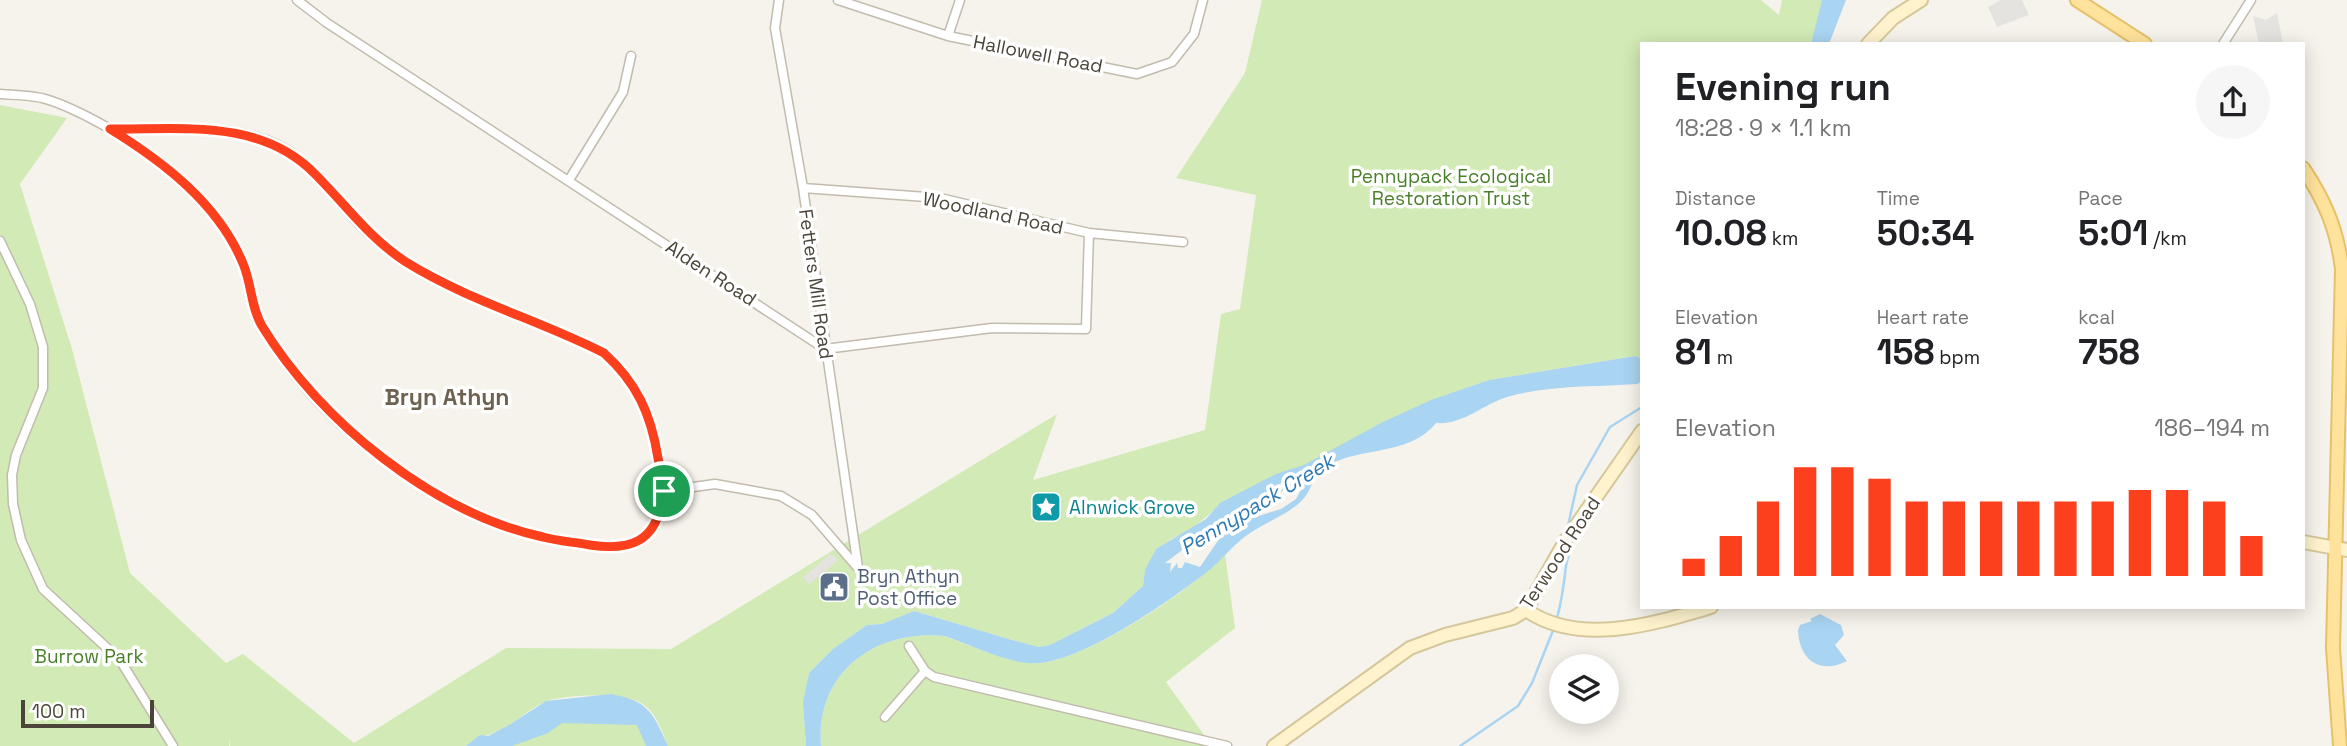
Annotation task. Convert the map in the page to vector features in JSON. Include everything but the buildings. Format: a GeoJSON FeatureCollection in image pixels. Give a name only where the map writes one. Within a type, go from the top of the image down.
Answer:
{"type":"FeatureCollection","features":[{"type":"Feature","properties":{"kind":"main road"},"geometry":{"type":"LineString","coordinates":[[2077,0],[2143,42]]}},
{"type":"Feature","properties":{"kind":"main road"},"geometry":{"type":"LineString","coordinates":[[2305,171],[2330,213],[2339,239],[2342,269],[2341,549],[2333,648],[2340,746]]}},
{"type":"Feature","properties":{"kind":"street","name":"Alden Road"},"geometry":{"type":"LineString","coordinates":[[297,0],[320,19],[825,349]]}},
{"type":"Feature","properties":{"kind":"street","name":"Fetters Mill Road"},"geometry":{"type":"LineString","coordinates":[[664,491],[715,484],[781,496],[812,515],[861,571],[825,349],[803,188],[775,28],[779,0]]}},
{"type":"Feature","properties":{"kind":"street","name":"Hallowell Road"},"geometry":{"type":"LineString","coordinates":[[838,0],[948,36],[1137,74],[1172,62],[1194,34],[1203,0]]}},
{"type":"Feature","properties":{"kind":"street"},"geometry":{"type":"LineString","coordinates":[[948,36],[960,0]]}},
{"type":"Feature","properties":{"kind":"street"},"geometry":{"type":"LineString","coordinates":[[1870,42],[1893,18],[1921,0]]}},
{"type":"Feature","properties":{"kind":"street"},"geometry":{"type":"LineString","coordinates":[[2224,42],[2251,0]]}},
{"type":"Feature","properties":{"kind":"street"},"geometry":{"type":"LineString","coordinates":[[569,180],[623,92],[631,56]]}},
{"type":"Feature","properties":{"kind":"street"},"geometry":{"type":"LineString","coordinates":[[0,94],[43,98],[110,129],[174,173],[207,207],[244,265],[253,308],[284,360],[311,393],[356,437],[398,469],[495,521],[542,537],[599,546],[636,543],[653,530],[661,511],[664,491],[648,414],[625,371],[604,353],[437,280],[399,258],[362,227],[317,175],[284,148],[258,136],[230,131],[110,129]]}},
{"type":"Feature","properties":{"kind":"street","name":"Woodland Road"},"geometry":{"type":"LineString","coordinates":[[803,188],[940,198],[1089,233],[1183,243]]}},
{"type":"Feature","properties":{"kind":"street"},"geometry":{"type":"LineString","coordinates":[[825,349],[992,328],[1086,329],[1089,233]]}},
{"type":"Feature","properties":{"kind":"street"},"geometry":{"type":"LineString","coordinates":[[0,241],[30,304],[43,347],[43,388],[16,455],[12,475],[13,504],[21,540],[43,589],[120,660],[173,746]]}},
{"type":"Feature","properties":{"kind":"street","name":"Terwood Road"},"geometry":{"type":"LineString","coordinates":[[1274,746],[1410,648],[1437,637],[1513,618],[1526,610],[1570,534],[1640,434]]}},
{"type":"Feature","properties":{"kind":"street"},"geometry":{"type":"LineString","coordinates":[[2305,542],[2341,549]]}},
{"type":"Feature","properties":{"kind":"street"},"geometry":{"type":"LineString","coordinates":[[1526,610],[1549,622],[1618,629],[1703,609]]}},
{"type":"Feature","properties":{"kind":"street"},"geometry":{"type":"LineString","coordinates":[[909,646],[925,671],[934,677],[1227,746]]}},
{"type":"Feature","properties":{"kind":"street"},"geometry":{"type":"LineString","coordinates":[[885,717],[925,671]]}},
{"type":"Feature","properties":{"kind":"green space"},"geometry":{"type":"Polygon","coordinates":[[[1262,0],[1761,0],[1779,15],[1782,0],[1822,0],[1813,42],[1640,42],[1640,358],[1635,356],[1489,380],[1441,397],[1213,511],[1188,532],[1171,539],[1145,570],[1143,586],[1113,613],[1050,645],[1039,647],[914,611],[882,624],[867,625],[833,649],[809,673],[803,702],[806,746],[668,746],[656,718],[644,705],[624,698],[595,696],[566,697],[545,702],[509,725],[466,746],[230,746],[229,738],[229,746],[0,746],[0,105],[67,118],[20,184],[72,349],[130,573],[226,663],[243,654],[354,743],[506,648],[671,649],[1057,414],[1033,480],[1205,430],[1221,314],[1240,309],[1256,195],[1176,178],[1245,73],[1262,0]]]}},
{"type":"Feature","properties":{"kind":"green space"},"geometry":{"type":"Polygon","coordinates":[[[1225,554],[1235,628],[1166,682],[1212,746],[821,746],[822,720],[828,697],[839,677],[854,661],[873,648],[895,640],[944,636],[1019,661],[1042,663],[1063,658],[1140,620],[1189,586],[1225,554]]]}},
{"type":"Feature","properties":{"kind":"green space"},"geometry":{"type":"Polygon","coordinates":[[[589,715],[640,726],[655,746],[486,746],[528,726],[589,715]]]}},
{"type":"Feature","properties":{"kind":"shaded area"},"geometry":{"type":"Polygon","coordinates":[[[2001,0],[2022,0],[2029,15],[1997,27],[1988,7],[2001,0]]]}},
{"type":"Feature","properties":{"kind":"shaded area"},"geometry":{"type":"Polygon","coordinates":[[[2277,13],[2283,42],[2259,42],[2253,16],[2266,20],[2277,13]]]}},
{"type":"Feature","properties":{"kind":"shaded area"},"geometry":{"type":"Polygon","coordinates":[[[831,554],[839,560],[809,584],[803,577],[831,554]]]}},
{"type":"Feature","properties":{"kind":"water"},"geometry":{"type":"Polygon","coordinates":[[[1822,0],[1846,0],[1830,42],[1812,42],[1822,0]]]}},
{"type":"Feature","properties":{"kind":"water"},"geometry":{"type":"Polygon","coordinates":[[[1635,356],[1640,358],[1640,382],[1637,384],[1555,388],[1522,393],[1498,400],[1464,418],[1436,423],[1410,442],[1334,463],[1320,471],[1299,503],[1247,535],[1208,571],[1173,597],[1105,639],[1060,659],[1041,663],[1017,661],[944,636],[895,640],[873,648],[854,661],[839,677],[828,697],[822,720],[821,746],[806,746],[803,702],[809,673],[833,649],[867,625],[882,624],[914,611],[1039,647],[1050,645],[1113,613],[1143,586],[1145,570],[1156,549],[1206,519],[1220,503],[1276,474],[1304,465],[1381,423],[1431,400],[1489,380],[1635,356]],[[1310,473],[1287,480],[1272,489],[1261,501],[1258,508],[1265,507],[1259,516],[1281,509],[1296,499],[1310,473]],[[1226,529],[1202,537],[1165,563],[1171,563],[1170,572],[1177,563],[1178,568],[1182,568],[1185,562],[1200,567],[1226,529]]]}},
{"type":"Feature","properties":{"kind":"water"},"geometry":{"type":"Polygon","coordinates":[[[1820,614],[1841,625],[1844,635],[1835,645],[1847,661],[1837,665],[1820,665],[1807,657],[1802,649],[1798,630],[1800,625],[1812,621],[1810,619],[1820,614]]]}},
{"type":"Feature","properties":{"kind":"water"},"geometry":{"type":"Polygon","coordinates":[[[611,694],[634,701],[649,711],[668,746],[646,746],[637,725],[562,723],[548,733],[512,746],[466,746],[480,735],[488,736],[509,725],[546,701],[611,694]]]}},
{"type":"Feature","properties":{"kind":"waterway"},"geometry":{"type":"LineString","coordinates":[[1567,530],[1577,485],[1610,427],[1640,408]]}},
{"type":"Feature","properties":{"kind":"waterway","name":"Pennypack Creek"},"geometry":{"type":"LineString","coordinates":[[1259,502],[1312,474]]}},
{"type":"Feature","properties":{"kind":"waterway"},"geometry":{"type":"LineString","coordinates":[[1557,618],[1570,543]]}},
{"type":"Feature","properties":{"kind":"waterway"},"geometry":{"type":"LineString","coordinates":[[1460,746],[1518,706],[1532,683],[1554,628]]}},
{"type":"Feature","properties":{"kind":"place","name":"Alnwick Grove"},"geometry":{"type":"Point","coordinates":[1046,507]}},
{"type":"Feature","properties":{"kind":"place","name":"Bryn Athyn Post Office"},"geometry":{"type":"Point","coordinates":[834,587]}},
{"type":"Feature","properties":{"kind":"district","name":"Bryn Athyn"},"geometry":{"type":"Point","coordinates":[447,397]}},
{"type":"Feature","properties":{"kind":"route"},"geometry":{"type":"LineString","coordinates":[[110,129],[230,131],[258,136],[301,159],[362,227],[399,258],[437,280],[604,353],[625,371],[652,422],[664,491],[661,511],[653,530],[645,538],[636,543],[599,546],[542,537],[495,521],[447,498],[398,469],[356,437],[318,400],[284,360],[253,308],[244,265],[207,207],[174,173],[110,129]]}},
{"type":"Feature","properties":{"kind":"park label","name":"Pennypack Ecological Restoration Trust"},"geometry":{"type":"Point","coordinates":[1451,187]}},
{"type":"Feature","properties":{"kind":"park label","name":"Burrow Park"},"geometry":{"type":"Point","coordinates":[89,656]}}]}
